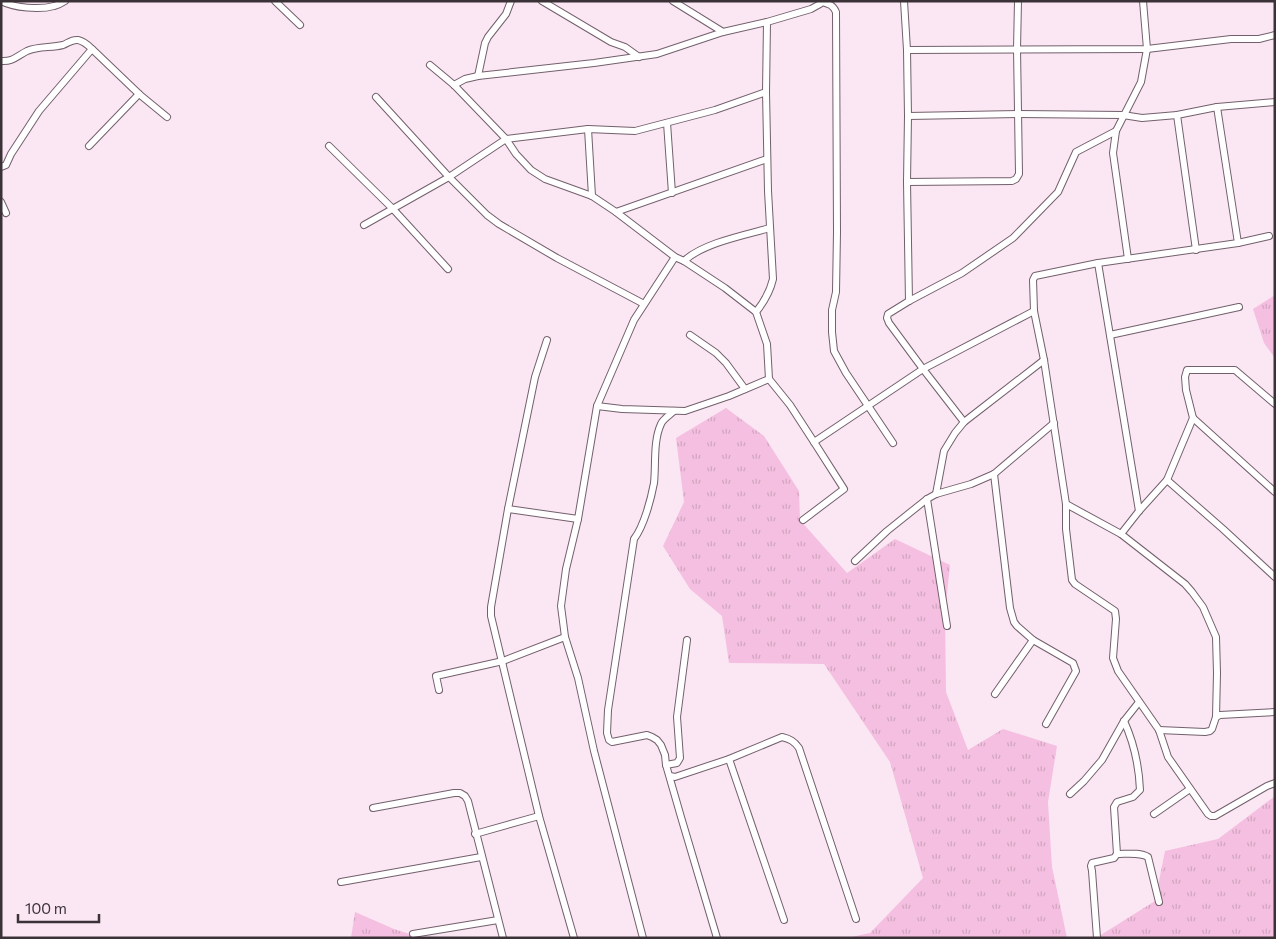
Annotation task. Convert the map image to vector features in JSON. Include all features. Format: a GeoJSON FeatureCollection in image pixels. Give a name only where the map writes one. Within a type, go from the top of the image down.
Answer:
{"type":"FeatureCollection","features":[{"type":"Feature","properties":{"kind":"street"},"geometry":{"type":"LineString","coordinates":[[1,1],[6,4],[43,8],[65,1]]}},
{"type":"Feature","properties":{"kind":"street"},"geometry":{"type":"LineString","coordinates":[[275,1],[300,24]]}},
{"type":"Feature","properties":{"kind":"street"},"geometry":{"type":"LineString","coordinates":[[478,76],[485,43],[506,14],[511,1]]}},
{"type":"Feature","properties":{"kind":"street"},"geometry":{"type":"LineString","coordinates":[[542,1],[611,42],[625,47],[639,57]]}},
{"type":"Feature","properties":{"kind":"street"},"geometry":{"type":"LineString","coordinates":[[673,1],[723,32]]}},
{"type":"Feature","properties":{"kind":"street"},"geometry":{"type":"LineString","coordinates":[[904,1],[908,116],[908,302]]}},
{"type":"Feature","properties":{"kind":"street"},"geometry":{"type":"LineString","coordinates":[[907,182],[1012,181],[1016,179],[1019,174],[1018,1]]}},
{"type":"Feature","properties":{"kind":"street"},"geometry":{"type":"LineString","coordinates":[[1128,259],[1113,153],[1116,131],[1141,82],[1147,49],[1143,1]]}},
{"type":"Feature","properties":{"kind":"street"},"geometry":{"type":"LineString","coordinates":[[454,86],[465,79],[478,76],[594,64],[657,54],[723,32],[811,9],[822,2],[833,4],[836,12],[837,232],[836,292],[832,310],[834,351],[893,443]]}},
{"type":"Feature","properties":{"kind":"street"},"geometry":{"type":"LineString","coordinates":[[756,312],[766,297],[773,279],[768,191],[767,22]]}},
{"type":"Feature","properties":{"kind":"street"},"geometry":{"type":"LineString","coordinates":[[907,50],[1147,49],[1231,39],[1259,39],[1275,35]]}},
{"type":"Feature","properties":{"kind":"street"},"geometry":{"type":"LineString","coordinates":[[1,61],[9,61],[34,48],[60,46],[79,40],[92,49],[139,94],[167,117]]}},
{"type":"Feature","properties":{"kind":"street"},"geometry":{"type":"LineString","coordinates":[[1,167],[6,165],[39,111],[92,49]]}},
{"type":"Feature","properties":{"kind":"street"},"geometry":{"type":"LineString","coordinates":[[430,65],[454,86],[506,139],[516,154],[532,170],[545,179],[592,196],[675,257],[725,288],[756,312],[767,344],[768,379],[790,405],[844,489],[803,520]]}},
{"type":"Feature","properties":{"kind":"street"},"geometry":{"type":"LineString","coordinates":[[364,226],[449,177],[506,139],[588,129],[635,131],[715,110],[766,92]]}},
{"type":"Feature","properties":{"kind":"street"},"geometry":{"type":"LineString","coordinates":[[89,146],[139,94]]}},
{"type":"Feature","properties":{"kind":"street"},"geometry":{"type":"LineString","coordinates":[[376,97],[449,177],[487,215],[557,258],[644,304]]}},
{"type":"Feature","properties":{"kind":"street"},"geometry":{"type":"LineString","coordinates":[[908,116],[1019,114],[1123,115],[1142,118],[1275,102]]}},
{"type":"Feature","properties":{"kind":"street"},"geometry":{"type":"LineString","coordinates":[[1217,108],[1238,243]]}},
{"type":"Feature","properties":{"kind":"street"},"geometry":{"type":"LineString","coordinates":[[1177,115],[1196,250]]}},
{"type":"Feature","properties":{"kind":"street"},"geometry":{"type":"LineString","coordinates":[[667,123],[672,193]]}},
{"type":"Feature","properties":{"kind":"street"},"geometry":{"type":"LineString","coordinates":[[588,129],[592,196]]}},
{"type":"Feature","properties":{"kind":"street"},"geometry":{"type":"LineString","coordinates":[[964,422],[889,323],[888,314],[962,273],[1013,238],[1058,192],[1076,152],[1116,131]]}},
{"type":"Feature","properties":{"kind":"street"},"geometry":{"type":"LineString","coordinates":[[329,146],[393,209],[448,269]]}},
{"type":"Feature","properties":{"kind":"street"},"geometry":{"type":"LineString","coordinates":[[616,212],[768,160]]}},
{"type":"Feature","properties":{"kind":"street"},"geometry":{"type":"LineString","coordinates":[[1,202],[6,213]]}},
{"type":"Feature","properties":{"kind":"street"},"geometry":{"type":"LineString","coordinates":[[684,261],[691,254],[708,246],[770,228]]}},
{"type":"Feature","properties":{"kind":"street"},"geometry":{"type":"LineString","coordinates":[[1269,236],[1196,250],[1098,264],[1035,276],[1033,280],[1034,311],[1044,360],[1066,504],[1066,528],[1072,580],[1115,611],[1113,658],[1118,671],[1159,730],[1168,757],[1208,814],[1215,816],[1267,786],[1275,784]]}},
{"type":"Feature","properties":{"kind":"street"},"geometry":{"type":"LineString","coordinates":[[643,938],[594,751],[578,678],[565,637],[560,606],[566,569],[578,519],[597,406],[634,320],[675,257]]}},
{"type":"Feature","properties":{"kind":"street"},"geometry":{"type":"LineString","coordinates":[[1098,264],[1140,511]]}},
{"type":"Feature","properties":{"kind":"street"},"geometry":{"type":"LineString","coordinates":[[1110,335],[1239,307]]}},
{"type":"Feature","properties":{"kind":"street"},"geometry":{"type":"LineString","coordinates":[[814,442],[923,369],[1034,311]]}},
{"type":"Feature","properties":{"kind":"street"},"geometry":{"type":"LineString","coordinates":[[690,335],[716,353],[726,363],[745,389]]}},
{"type":"Feature","properties":{"kind":"street"},"geometry":{"type":"LineString","coordinates":[[547,340],[535,378],[508,509],[491,606],[491,616],[539,816],[574,938]]}},
{"type":"Feature","properties":{"kind":"street"},"geometry":{"type":"LineString","coordinates":[[936,494],[944,451],[955,433],[964,422],[1044,360]]}},
{"type":"Feature","properties":{"kind":"street"},"geometry":{"type":"LineString","coordinates":[[1275,404],[1235,370],[1188,370],[1185,377],[1186,390],[1193,418],[1275,492]]}},
{"type":"Feature","properties":{"kind":"street"},"geometry":{"type":"LineString","coordinates":[[597,406],[622,409],[685,410],[706,405],[768,379]]}},
{"type":"Feature","properties":{"kind":"street"},"geometry":{"type":"LineString","coordinates":[[674,410],[661,423],[655,457],[654,483],[639,532],[634,539],[608,710],[607,733],[609,740],[612,742],[647,735],[661,745],[717,938]]}},
{"type":"Feature","properties":{"kind":"street"},"geometry":{"type":"LineString","coordinates":[[1121,534],[1167,480],[1193,418]]}},
{"type":"Feature","properties":{"kind":"street"},"geometry":{"type":"LineString","coordinates":[[854,561],[887,531],[927,499],[936,494],[971,484],[994,474],[1054,423]]}},
{"type":"Feature","properties":{"kind":"street"},"geometry":{"type":"LineString","coordinates":[[994,474],[1010,608],[1014,622],[1034,640],[1073,663],[1076,671],[1046,724]]}},
{"type":"Feature","properties":{"kind":"street"},"geometry":{"type":"LineString","coordinates":[[1167,480],[1275,577]]}},
{"type":"Feature","properties":{"kind":"street"},"geometry":{"type":"LineString","coordinates":[[927,499],[947,626]]}},
{"type":"Feature","properties":{"kind":"street"},"geometry":{"type":"LineString","coordinates":[[1066,504],[1121,534],[1185,584],[1203,607],[1213,627],[1216,637],[1216,717],[1212,729],[1205,732],[1159,730]]}},
{"type":"Feature","properties":{"kind":"street"},"geometry":{"type":"LineString","coordinates":[[508,509],[578,519]]}},
{"type":"Feature","properties":{"kind":"street"},"geometry":{"type":"LineString","coordinates":[[439,690],[436,676],[503,661],[565,637]]}},
{"type":"Feature","properties":{"kind":"street"},"geometry":{"type":"LineString","coordinates":[[666,765],[677,763],[680,758],[677,717],[687,640]]}},
{"type":"Feature","properties":{"kind":"street"},"geometry":{"type":"LineString","coordinates":[[995,694],[1034,640]]}},
{"type":"Feature","properties":{"kind":"street"},"geometry":{"type":"LineString","coordinates":[[1070,794],[1102,760],[1124,721],[1139,702]]}},
{"type":"Feature","properties":{"kind":"street"},"geometry":{"type":"LineString","coordinates":[[1216,717],[1220,715],[1275,712]]}},
{"type":"Feature","properties":{"kind":"street"},"geometry":{"type":"LineString","coordinates":[[1117,854],[1114,806],[1117,802],[1132,797],[1140,790],[1138,765],[1124,721]]}},
{"type":"Feature","properties":{"kind":"street"},"geometry":{"type":"LineString","coordinates":[[670,776],[675,777],[729,759],[782,737],[789,738],[799,748],[856,919]]}},
{"type":"Feature","properties":{"kind":"street"},"geometry":{"type":"LineString","coordinates":[[729,759],[784,920]]}},
{"type":"Feature","properties":{"kind":"street"},"geometry":{"type":"LineString","coordinates":[[1154,814],[1190,789]]}},
{"type":"Feature","properties":{"kind":"street"},"geometry":{"type":"LineString","coordinates":[[373,808],[460,793],[465,796],[468,801],[502,938]]}},
{"type":"Feature","properties":{"kind":"street"},"geometry":{"type":"LineString","coordinates":[[475,834],[539,816]]}},
{"type":"Feature","properties":{"kind":"street"},"geometry":{"type":"LineString","coordinates":[[1097,938],[1092,863],[1114,858],[1117,854],[1143,854],[1148,856],[1158,902]]}},
{"type":"Feature","properties":{"kind":"street"},"geometry":{"type":"LineString","coordinates":[[342,882],[481,857]]}},
{"type":"Feature","properties":{"kind":"street"},"geometry":{"type":"LineString","coordinates":[[413,934],[498,920]]}},
{"type":"Feature","properties":{"kind":"green space"},"geometry":{"type":"Polygon","coordinates":[[[1275,295],[1275,358],[1264,343],[1253,309],[1275,295]]]}},
{"type":"Feature","properties":{"kind":"green space"},"geometry":{"type":"Polygon","coordinates":[[[726,408],[764,436],[799,491],[800,520],[847,573],[895,539],[950,565],[945,613],[946,692],[968,750],[1003,729],[1057,746],[1048,802],[1052,867],[1067,938],[847,938],[870,933],[923,878],[890,762],[824,664],[729,663],[722,616],[690,589],[663,546],[684,502],[676,438],[726,408]]]}},
{"type":"Feature","properties":{"kind":"green space"},"geometry":{"type":"Polygon","coordinates":[[[1275,796],[1275,938],[1096,938],[1155,901],[1165,851],[1218,839],[1275,796]]]}},
{"type":"Feature","properties":{"kind":"green space"},"geometry":{"type":"Polygon","coordinates":[[[355,912],[394,929],[422,938],[351,938],[355,912]]]}}]}
